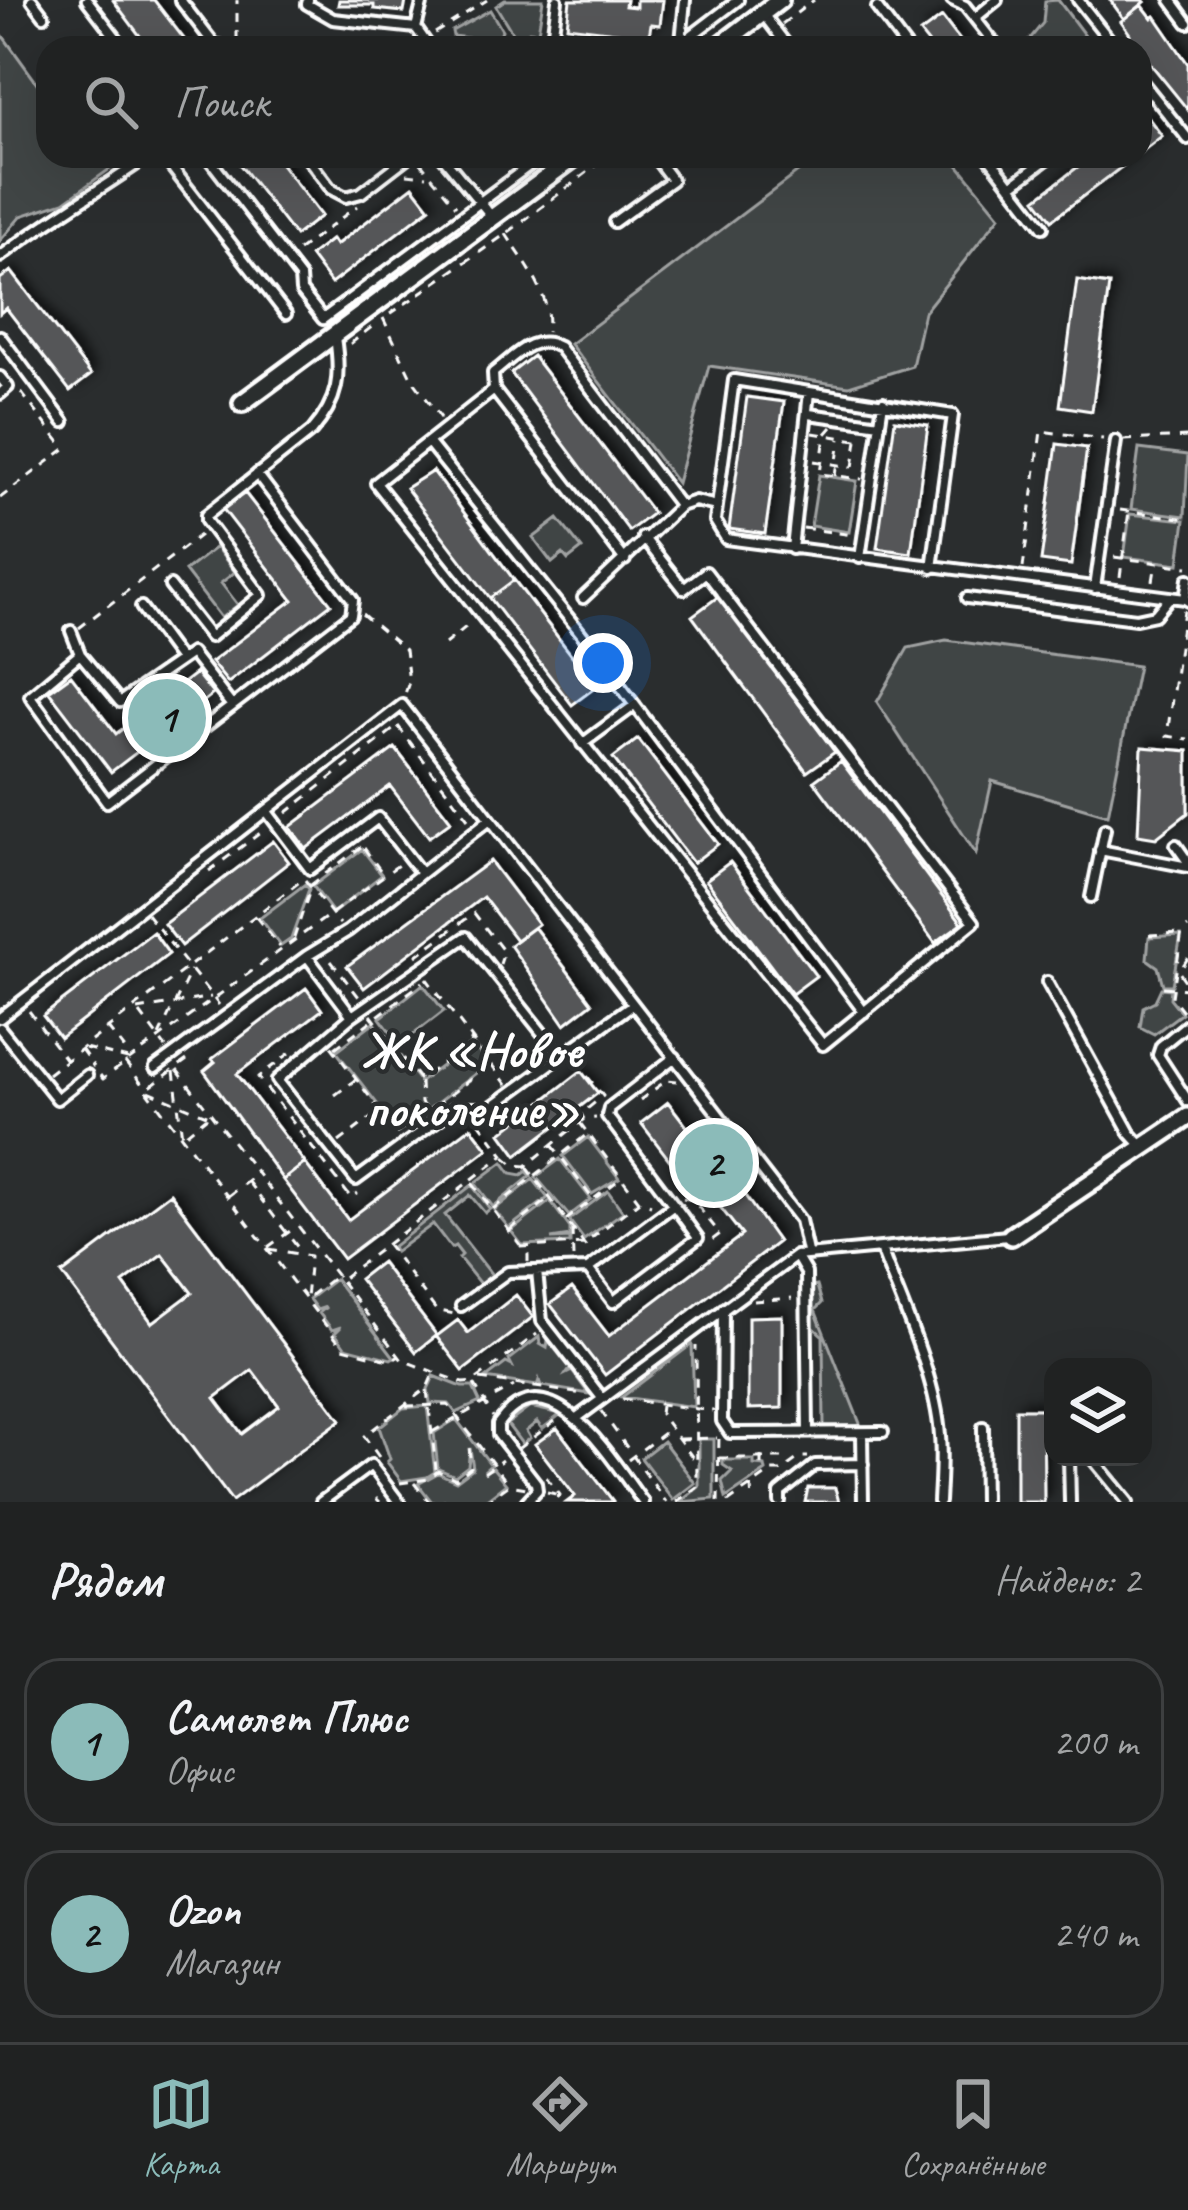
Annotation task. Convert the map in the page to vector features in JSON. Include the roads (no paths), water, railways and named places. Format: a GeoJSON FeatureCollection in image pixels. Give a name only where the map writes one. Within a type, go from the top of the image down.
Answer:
{"type":"FeatureCollection","features":[{"type":"Feature","properties":{"kind":"street"},"geometry":{"type":"LineString","coordinates":[[732,36],[780,0]]}},
{"type":"Feature","properties":{"kind":"street"},"geometry":{"type":"LineString","coordinates":[[242,403],[343,341],[560,168]]}},
{"type":"Feature","properties":{"kind":"street"},"geometry":{"type":"LineString","coordinates":[[1011,1236],[1188,1117]]}},
{"type":"Feature","properties":{"kind":"lane"},"geometry":{"type":"LineString","coordinates":[[32,0],[44,16]]}},
{"type":"Feature","properties":{"kind":"lane"},"geometry":{"type":"LineString","coordinates":[[87,0],[115,36]]}},
{"type":"Feature","properties":{"kind":"lane"},"geometry":{"type":"LineString","coordinates":[[180,0],[208,36]]}},
{"type":"Feature","properties":{"kind":"lane"},"geometry":{"type":"LineString","coordinates":[[308,0],[333,19],[416,28]]}},
{"type":"Feature","properties":{"kind":"lane"},"geometry":{"type":"LineString","coordinates":[[421,36],[416,28],[423,0]]}},
{"type":"Feature","properties":{"kind":"lane"},"geometry":{"type":"LineString","coordinates":[[554,36],[557,0]]}},
{"type":"Feature","properties":{"kind":"lane"},"geometry":{"type":"LineString","coordinates":[[682,36],[685,0]]}},
{"type":"Feature","properties":{"kind":"lane"},"geometry":{"type":"LineString","coordinates":[[691,36],[738,0]]}},
{"type":"Feature","properties":{"kind":"lane"},"geometry":{"type":"LineString","coordinates":[[952,0],[989,36]]}},
{"type":"Feature","properties":{"kind":"lane"},"geometry":{"type":"LineString","coordinates":[[975,18],[997,0]]}},
{"type":"Feature","properties":{"kind":"lane"},"geometry":{"type":"LineString","coordinates":[[1078,0],[1106,36]]}},
{"type":"Feature","properties":{"kind":"lane"},"geometry":{"type":"LineString","coordinates":[[1171,0],[1188,22]]}},
{"type":"Feature","properties":{"kind":"lane"},"geometry":{"type":"LineString","coordinates":[[877,8],[898,36]]}},
{"type":"Feature","properties":{"kind":"lane"},"geometry":{"type":"LineString","coordinates":[[762,13],[780,36]]}},
{"type":"Feature","properties":{"kind":"lane"},"geometry":{"type":"LineString","coordinates":[[1152,96],[1187,136]]}},
{"type":"Feature","properties":{"kind":"lane"},"geometry":{"type":"LineString","coordinates":[[0,257],[131,168]]}},
{"type":"Feature","properties":{"kind":"lane"},"geometry":{"type":"LineString","coordinates":[[172,168],[286,314]]}},
{"type":"Feature","properties":{"kind":"lane"},"geometry":{"type":"LineString","coordinates":[[216,168],[300,277],[302,291],[323,319],[525,168]]}},
{"type":"Feature","properties":{"kind":"lane"},"geometry":{"type":"LineString","coordinates":[[315,168],[332,189],[346,197],[361,193],[399,168]]}},
{"type":"Feature","properties":{"kind":"lane"},"geometry":{"type":"LineString","coordinates":[[452,168],[494,219]]}},
{"type":"Feature","properties":{"kind":"lane"},"geometry":{"type":"LineString","coordinates":[[614,222],[672,180],[663,168]]}},
{"type":"Feature","properties":{"kind":"lane"},"geometry":{"type":"LineString","coordinates":[[997,168],[1042,227]]}},
{"type":"Feature","properties":{"kind":"lane"},"geometry":{"type":"LineString","coordinates":[[1011,186],[1036,168]]}},
{"type":"Feature","properties":{"kind":"lane"},"geometry":{"type":"LineString","coordinates":[[0,336],[64,422]]}},
{"type":"Feature","properties":{"kind":"lane"},"geometry":{"type":"LineString","coordinates":[[170,586],[210,637],[261,596],[206,521],[209,509],[323,418],[341,376],[343,341]]}},
{"type":"Feature","properties":{"kind":"lane"},"geometry":{"type":"LineString","coordinates":[[625,560],[494,390],[493,373],[536,341],[559,347],[680,506]]}},
{"type":"Feature","properties":{"kind":"lane"},"geometry":{"type":"LineString","coordinates":[[0,377],[8,387],[0,394]]}},
{"type":"Feature","properties":{"kind":"lane"},"geometry":{"type":"LineString","coordinates":[[932,568],[953,415],[734,380],[717,506],[717,529],[726,539],[932,568],[1186,600],[1188,579]]}},
{"type":"Feature","properties":{"kind":"lane"},"geometry":{"type":"LineString","coordinates":[[494,390],[376,483],[823,1045],[974,922],[706,572],[683,589],[644,537]]}},
{"type":"Feature","properties":{"kind":"lane"},"geometry":{"type":"LineString","coordinates":[[792,549],[809,392]]}},
{"type":"Feature","properties":{"kind":"lane"},"geometry":{"type":"LineString","coordinates":[[860,558],[883,402]]}},
{"type":"Feature","properties":{"kind":"lane"},"geometry":{"type":"LineString","coordinates":[[808,413],[880,424]]}},
{"type":"Feature","properties":{"kind":"lane"},"geometry":{"type":"LineString","coordinates":[[1095,588],[1116,441]]}},
{"type":"Feature","properties":{"kind":"lane"},"geometry":{"type":"LineString","coordinates":[[428,442],[634,705],[864,1012]]}},
{"type":"Feature","properties":{"kind":"lane"},"geometry":{"type":"LineString","coordinates":[[80,654],[30,696],[107,802],[351,615],[355,608],[257,474]]}},
{"type":"Feature","properties":{"kind":"lane"},"geometry":{"type":"LineString","coordinates":[[583,598],[680,506],[695,502],[717,506]]}},
{"type":"Feature","properties":{"kind":"lane"},"geometry":{"type":"LineString","coordinates":[[967,598],[1136,619],[1155,616],[1170,597]]}},
{"type":"Feature","properties":{"kind":"lane"},"geometry":{"type":"LineString","coordinates":[[141,607],[180,660]]}},
{"type":"Feature","properties":{"kind":"lane"},"geometry":{"type":"LineString","coordinates":[[71,633],[80,654],[120,702],[190,653],[232,706]]}},
{"type":"Feature","properties":{"kind":"lane"},"geometry":{"type":"LineString","coordinates":[[0,1018],[402,705],[800,1220],[807,1252]]}},
{"type":"Feature","properties":{"kind":"lane"},"geometry":{"type":"LineString","coordinates":[[582,744],[634,705]]}},
{"type":"Feature","properties":{"kind":"lane"},"geometry":{"type":"LineString","coordinates":[[268,813],[310,868],[378,818],[421,872]]}},
{"type":"Feature","properties":{"kind":"lane"},"geometry":{"type":"LineString","coordinates":[[155,1068],[348,931],[490,819]]}},
{"type":"Feature","properties":{"kind":"lane"},"geometry":{"type":"LineString","coordinates":[[1090,897],[1105,829]]}},
{"type":"Feature","properties":{"kind":"lane"},"geometry":{"type":"LineString","coordinates":[[1175,845],[1188,865]]}},
{"type":"Feature","properties":{"kind":"lane"},"geometry":{"type":"LineString","coordinates":[[1100,850],[1188,865]]}},
{"type":"Feature","properties":{"kind":"lane"},"geometry":{"type":"LineString","coordinates":[[563,1053],[471,939],[461,938],[365,1006],[277,1079],[356,1180],[454,1108],[482,1110],[512,1092],[633,1004]]}},
{"type":"Feature","properties":{"kind":"lane"},"geometry":{"type":"LineString","coordinates":[[307,956],[352,1016]]}},
{"type":"Feature","properties":{"kind":"lane"},"geometry":{"type":"LineString","coordinates":[[1047,982],[1130,1133],[1142,1146]]}},
{"type":"Feature","properties":{"kind":"lane"},"geometry":{"type":"LineString","coordinates":[[1188,1021],[1161,1046],[1158,1055],[1188,1100]]}},
{"type":"Feature","properties":{"kind":"lane"},"geometry":{"type":"LineString","coordinates":[[0,1028],[57,1099],[87,1076]]}},
{"type":"Feature","properties":{"kind":"lane"},"geometry":{"type":"LineString","coordinates":[[588,1269],[613,1302],[698,1238],[607,1116],[609,1108],[675,1057]]}},
{"type":"Feature","properties":{"kind":"lane"},"geometry":{"type":"LineString","coordinates":[[461,1306],[508,1272],[588,1269],[674,1205]]}},
{"type":"Feature","properties":{"kind":"lane"},"geometry":{"type":"LineString","coordinates":[[578,1417],[796,1256],[1011,1236]]}},
{"type":"Feature","properties":{"kind":"lane"},"geometry":{"type":"LineString","coordinates":[[880,1250],[914,1335],[940,1433],[939,1502]]}},
{"type":"Feature","properties":{"kind":"lane"},"geometry":{"type":"LineString","coordinates":[[796,1256],[806,1273],[808,1432]]}},
{"type":"Feature","properties":{"kind":"lane"},"geometry":{"type":"LineString","coordinates":[[533,1271],[542,1321],[602,1398]]}},
{"type":"Feature","properties":{"kind":"lane"},"geometry":{"type":"LineString","coordinates":[[723,1308],[724,1428],[730,1433],[883,1432]]}},
{"type":"Feature","properties":{"kind":"lane"},"geometry":{"type":"LineString","coordinates":[[526,1502],[537,1490],[536,1484],[498,1434],[499,1424],[521,1403],[535,1400],[578,1417],[643,1502]]}},
{"type":"Feature","properties":{"kind":"lane"},"geometry":{"type":"LineString","coordinates":[[983,1427],[984,1502]]}},
{"type":"Feature","properties":{"kind":"lane"},"geometry":{"type":"LineString","coordinates":[[862,1433],[863,1502]]}},
{"type":"Feature","properties":{"kind":"lane"},"geometry":{"type":"LineString","coordinates":[[780,1502],[780,1493],[815,1465],[862,1464]]}},
{"type":"Feature","properties":{"kind":"lane"},"geometry":{"type":"LineString","coordinates":[[321,1502],[370,1465],[399,1502]]}},
{"type":"Feature","properties":{"kind":"lane"},"geometry":{"type":"LineString","coordinates":[[1070,1466],[1070,1502]]}},
{"type":"Feature","properties":{"kind":"lane"},"geometry":{"type":"LineString","coordinates":[[1098,1466],[1127,1502]]}},
{"type":"Feature","properties":{"kind":"place","name":"Самолет Плюс"},"geometry":{"type":"Point","coordinates":[167,718]}},
{"type":"Feature","properties":{"kind":"place","name":"Ozon"},"geometry":{"type":"Point","coordinates":[714,1163]}},
{"type":"Feature","properties":{"kind":"district","name":"ЖК «Новое поколение»"},"geometry":{"type":"Point","coordinates":[472,1078]}}]}
